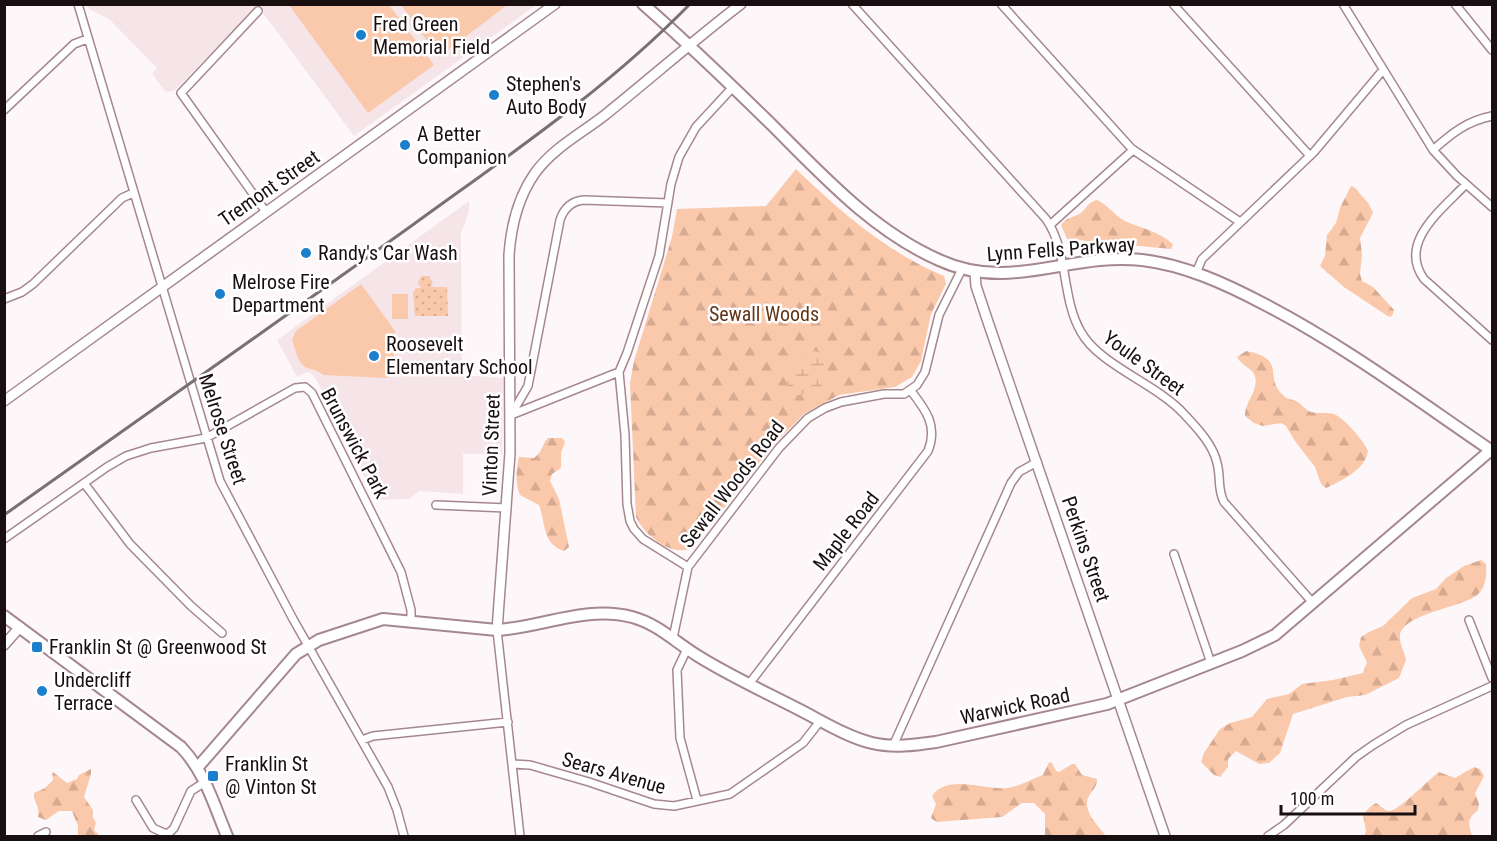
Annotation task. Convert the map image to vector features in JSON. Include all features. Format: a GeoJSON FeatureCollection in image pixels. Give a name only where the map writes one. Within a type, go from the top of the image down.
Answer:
{"type":"FeatureCollection","features":[{"type":"Feature","properties":{"kind":"main road","name":"Lynn Fells Parkway"},"geometry":{"type":"LineString","coordinates":[[643,4],[689,44],[863,212],[914,247],[940,261],[975,273],[1007,274],[1109,259],[1159,263],[1196,273],[1247,296],[1321,336],[1492,450]]}},
{"type":"Feature","properties":{"kind":"main road","name":"Warwick Road"},"geometry":{"type":"LineString","coordinates":[[497,630],[585,614],[609,613],[643,620],[687,649],[749,684],[865,741],[893,746],[936,742],[1119,700],[1270,638],[1492,450]]}},
{"type":"Feature","properties":{"kind":"main road"},"geometry":{"type":"LineString","coordinates":[[4,616],[181,747],[198,767],[226,837]]}},
{"type":"Feature","properties":{"kind":"main road"},"geometry":{"type":"LineString","coordinates":[[198,767],[284,667],[308,645],[380,620],[497,630]]}},
{"type":"Feature","properties":{"kind":"street","name":"Melrose Street"},"geometry":{"type":"LineString","coordinates":[[78,4],[206,438],[226,494],[391,794],[404,837]]}},
{"type":"Feature","properties":{"kind":"street","name":"Tremont Street"},"geometry":{"type":"LineString","coordinates":[[4,401],[555,4]]}},
{"type":"Feature","properties":{"kind":"street","name":"Vinton Street"},"geometry":{"type":"LineString","coordinates":[[497,630],[507,508],[511,415],[509,255],[513,226],[526,189],[535,174],[559,149],[607,114],[689,44],[741,4]]}},
{"type":"Feature","properties":{"kind":"street","name":"Youle Street"},"geometry":{"type":"LineString","coordinates":[[852,4],[1050,225],[1063,266],[1072,308],[1084,338],[1100,354],[1169,400],[1184,413],[1214,454],[1218,464],[1220,493],[1224,502],[1313,603]]}},
{"type":"Feature","properties":{"kind":"street"},"geometry":{"type":"LineString","coordinates":[[1000,4],[1133,150],[1240,222]]}},
{"type":"Feature","properties":{"kind":"street"},"geometry":{"type":"LineString","coordinates":[[1173,4],[1310,156]]}},
{"type":"Feature","properties":{"kind":"street"},"geometry":{"type":"LineString","coordinates":[[1343,4],[1432,150],[1492,207]]}},
{"type":"Feature","properties":{"kind":"street"},"geometry":{"type":"LineString","coordinates":[[1455,4],[1492,50]]}},
{"type":"Feature","properties":{"kind":"street"},"geometry":{"type":"LineString","coordinates":[[258,10],[181,93],[266,212]]}},
{"type":"Feature","properties":{"kind":"street"},"geometry":{"type":"LineString","coordinates":[[4,110],[75,43],[87,39]]}},
{"type":"Feature","properties":{"kind":"street"},"geometry":{"type":"LineString","coordinates":[[1196,273],[1202,259],[1310,156],[1383,70]]}},
{"type":"Feature","properties":{"kind":"street","name":"Sewall Woods Road"},"geometry":{"type":"LineString","coordinates":[[733,87],[707,114],[689,138],[677,163],[659,256],[619,372],[630,521],[643,539],[688,567],[779,448],[808,418],[841,402],[884,394],[904,394],[911,391]]}},
{"type":"Feature","properties":{"kind":"street"},"geometry":{"type":"LineString","coordinates":[[1432,150],[1459,128],[1492,116]]}},
{"type":"Feature","properties":{"kind":"street"},"geometry":{"type":"LineString","coordinates":[[1050,225],[1133,150]]}},
{"type":"Feature","properties":{"kind":"street"},"geometry":{"type":"LineString","coordinates":[[1466,184],[1421,233],[1416,246],[1415,259],[1424,279],[1492,340]]}},
{"type":"Feature","properties":{"kind":"street"},"geometry":{"type":"LineString","coordinates":[[4,299],[29,287],[122,198],[133,193]]}},
{"type":"Feature","properties":{"kind":"street"},"geometry":{"type":"LineString","coordinates":[[511,415],[528,386],[560,220],[564,210],[574,202],[584,200],[668,202]]}},
{"type":"Feature","properties":{"kind":"street"},"geometry":{"type":"LineString","coordinates":[[911,391],[917,386],[925,372],[939,315],[962,269]]}},
{"type":"Feature","properties":{"kind":"street","name":"Perkins Street"},"geometry":{"type":"LineString","coordinates":[[975,273],[976,286],[1166,837]]}},
{"type":"Feature","properties":{"kind":"street"},"geometry":{"type":"LineString","coordinates":[[511,415],[619,372]]}},
{"type":"Feature","properties":{"kind":"street","name":"Brunswick Park"},"geometry":{"type":"LineString","coordinates":[[206,438],[296,388],[309,389],[401,572],[411,608],[411,621]]}},
{"type":"Feature","properties":{"kind":"street","name":"Maple Road"},"geometry":{"type":"LineString","coordinates":[[749,684],[928,450],[932,434],[931,422],[927,412],[911,391]]}},
{"type":"Feature","properties":{"kind":"street"},"geometry":{"type":"LineString","coordinates":[[4,539],[107,467],[137,452],[206,438]]}},
{"type":"Feature","properties":{"kind":"street"},"geometry":{"type":"LineString","coordinates":[[893,746],[1011,483],[1019,472],[1037,462]]}},
{"type":"Feature","properties":{"kind":"street"},"geometry":{"type":"LineString","coordinates":[[84,483],[130,544],[198,613],[222,633]]}},
{"type":"Feature","properties":{"kind":"street"},"geometry":{"type":"LineString","coordinates":[[436,505],[507,508]]}},
{"type":"Feature","properties":{"kind":"street"},"geometry":{"type":"LineString","coordinates":[[1174,554],[1212,663]]}},
{"type":"Feature","properties":{"kind":"street"},"geometry":{"type":"LineString","coordinates":[[673,638],[688,567]]}},
{"type":"Feature","properties":{"kind":"street"},"geometry":{"type":"LineString","coordinates":[[1470,620],[1492,678]]}},
{"type":"Feature","properties":{"kind":"street"},"geometry":{"type":"LineString","coordinates":[[4,645],[21,627]]}},
{"type":"Feature","properties":{"kind":"street"},"geometry":{"type":"LineString","coordinates":[[497,630],[520,837]]}},
{"type":"Feature","properties":{"kind":"street"},"geometry":{"type":"LineString","coordinates":[[687,649],[677,674],[680,738],[697,801]]}},
{"type":"Feature","properties":{"kind":"street"},"geometry":{"type":"LineString","coordinates":[[1268,837],[1284,825],[1356,757],[1381,739],[1422,717],[1492,686]]}},
{"type":"Feature","properties":{"kind":"street","name":"Sears Avenue"},"geometry":{"type":"LineString","coordinates":[[513,764],[530,765],[662,806],[674,806],[722,797],[733,792],[803,742],[821,720]]}},
{"type":"Feature","properties":{"kind":"street"},"geometry":{"type":"LineString","coordinates":[[362,740],[373,736],[508,722]]}},
{"type":"Feature","properties":{"kind":"street"},"geometry":{"type":"LineString","coordinates":[[136,800],[153,828],[164,833],[169,832],[174,828],[190,792],[205,782]]}},
{"type":"Feature","properties":{"kind":"street"},"geometry":{"type":"LineString","coordinates":[[38,837],[46,832]]}},
{"type":"Feature","properties":{"kind":"shaded area"},"geometry":{"type":"Polygon","coordinates":[[[87,5],[536,5],[354,136],[258,6],[174,91],[166,92],[152,74],[157,68],[109,19],[89,9],[87,5]]]}},
{"type":"Feature","properties":{"kind":"shaded area","name":"Roosevelt Elementary School"},"geometry":{"type":"Polygon","coordinates":[[[469,201],[469,212],[461,233],[462,375],[503,378],[502,454],[463,454],[463,494],[420,491],[409,499],[376,500],[316,379],[307,372],[297,377],[277,340],[469,201]]]}},
{"type":"Feature","properties":{"kind":"green space","name":"Fred Green Memorial Field"},"geometry":{"type":"Polygon","coordinates":[[[289,5],[389,5],[434,65],[368,113],[289,5]]]}},
{"type":"Feature","properties":{"kind":"green space"},"geometry":{"type":"Polygon","coordinates":[[[401,5],[507,5],[439,57],[401,5]]]}},
{"type":"Feature","properties":{"kind":"green space","name":"Sewall Woods"},"geometry":{"type":"Polygon","coordinates":[[[796,169],[865,230],[903,255],[944,276],[946,284],[931,314],[921,361],[912,377],[895,387],[839,395],[804,414],[774,444],[693,547],[685,550],[668,548],[652,538],[636,517],[630,383],[634,361],[672,237],[677,209],[766,206],[796,169]]]}},
{"type":"Feature","properties":{"kind":"green space"},"geometry":{"type":"Polygon","coordinates":[[[1351,186],[1369,204],[1373,213],[1360,238],[1362,281],[1373,287],[1394,310],[1392,316],[1389,317],[1344,287],[1320,266],[1325,256],[1327,235],[1336,223],[1340,208],[1351,186]]]}},
{"type":"Feature","properties":{"kind":"green space"},"geometry":{"type":"Polygon","coordinates":[[[1097,200],[1125,221],[1167,239],[1173,244],[1171,249],[1067,239],[1061,225],[1097,200]]]}},
{"type":"Feature","properties":{"kind":"green space"},"geometry":{"type":"Polygon","coordinates":[[[421,276],[430,276],[433,282],[431,287],[447,287],[448,316],[415,316],[413,293],[416,288],[421,288],[418,283],[421,276]]]}},
{"type":"Feature","properties":{"kind":"green space"},"geometry":{"type":"Polygon","coordinates":[[[361,284],[395,331],[393,373],[387,378],[323,375],[305,367],[299,359],[292,340],[296,331],[361,284]]]}},
{"type":"Feature","properties":{"kind":"green space"},"geometry":{"type":"Polygon","coordinates":[[[392,294],[408,294],[408,319],[392,319],[392,294]]]}},
{"type":"Feature","properties":{"kind":"green space"},"geometry":{"type":"Polygon","coordinates":[[[815,351],[823,354],[826,359],[821,374],[822,386],[800,395],[794,395],[787,385],[790,373],[800,359],[815,351]]]}},
{"type":"Feature","properties":{"kind":"green space"},"geometry":{"type":"Polygon","coordinates":[[[1246,351],[1259,354],[1267,359],[1271,364],[1278,389],[1286,397],[1311,412],[1334,414],[1353,430],[1368,451],[1358,469],[1326,488],[1321,484],[1315,467],[1286,426],[1281,423],[1263,426],[1245,416],[1256,380],[1254,374],[1237,357],[1246,351]]]}},
{"type":"Feature","properties":{"kind":"green space"},"geometry":{"type":"Polygon","coordinates":[[[548,438],[562,438],[565,442],[561,453],[561,468],[552,474],[550,481],[559,499],[569,547],[564,551],[552,544],[548,538],[539,505],[520,495],[517,486],[519,457],[534,458],[548,438]]]}},
{"type":"Feature","properties":{"kind":"green space"},"geometry":{"type":"Polygon","coordinates":[[[1481,560],[1486,564],[1486,577],[1477,595],[1420,617],[1402,630],[1400,641],[1406,660],[1399,678],[1365,695],[1347,697],[1293,714],[1280,753],[1269,763],[1259,764],[1236,751],[1228,759],[1228,767],[1220,777],[1214,775],[1201,762],[1204,753],[1220,729],[1230,723],[1252,717],[1267,699],[1289,694],[1302,684],[1363,673],[1367,662],[1359,646],[1361,637],[1383,626],[1412,598],[1436,589],[1446,578],[1464,566],[1481,560]]]}},
{"type":"Feature","properties":{"kind":"green space"},"geometry":{"type":"Polygon","coordinates":[[[1049,762],[1059,772],[1075,764],[1082,775],[1097,779],[1096,786],[1087,801],[1087,807],[1092,818],[1106,836],[1045,836],[1045,814],[1034,803],[1022,803],[1002,817],[936,822],[931,818],[936,804],[932,796],[947,785],[967,784],[1008,788],[1043,775],[1049,762]]]}},
{"type":"Feature","properties":{"kind":"green space"},"geometry":{"type":"Polygon","coordinates":[[[1474,767],[1480,769],[1484,776],[1475,793],[1479,804],[1478,810],[1469,822],[1472,836],[1364,836],[1366,831],[1363,815],[1376,803],[1388,811],[1392,810],[1439,772],[1455,778],[1474,767]]]}},
{"type":"Feature","properties":{"kind":"green space"},"geometry":{"type":"Polygon","coordinates":[[[91,769],[84,797],[93,810],[96,823],[94,830],[100,836],[78,836],[78,826],[72,811],[59,811],[46,820],[38,817],[34,793],[45,788],[53,780],[53,772],[67,783],[91,769]]]}},
{"type":"Feature","properties":{"kind":"railway"},"geometry":{"type":"LineString","coordinates":[[4,515],[312,297],[556,120],[625,65],[690,4]]}},
{"type":"Feature","properties":{"kind":"place","name":"Fred Green Memorial Field"},"geometry":{"type":"Point","coordinates":[361,35]}},
{"type":"Feature","properties":{"kind":"place","name":"Stephen's Auto Body"},"geometry":{"type":"Point","coordinates":[494,95]}},
{"type":"Feature","properties":{"kind":"place","name":"A Better Companion"},"geometry":{"type":"Point","coordinates":[405,145]}},
{"type":"Feature","properties":{"kind":"place","name":"Randy's Car Wash"},"geometry":{"type":"Point","coordinates":[306,253]}},
{"type":"Feature","properties":{"kind":"place","name":"Melrose Fire Department"},"geometry":{"type":"Point","coordinates":[220,294]}},
{"type":"Feature","properties":{"kind":"place","name":"Roosevelt Elementary School"},"geometry":{"type":"Point","coordinates":[374,356]}},
{"type":"Feature","properties":{"kind":"place","name":"Franklin St @ Greenwood St"},"geometry":{"type":"Point","coordinates":[37,647]}},
{"type":"Feature","properties":{"kind":"place","name":"Undercliff Terrace"},"geometry":{"type":"Point","coordinates":[42,691]}},
{"type":"Feature","properties":{"kind":"place","name":"Franklin St @ Vinton St"},"geometry":{"type":"Point","coordinates":[213,776]}}]}
